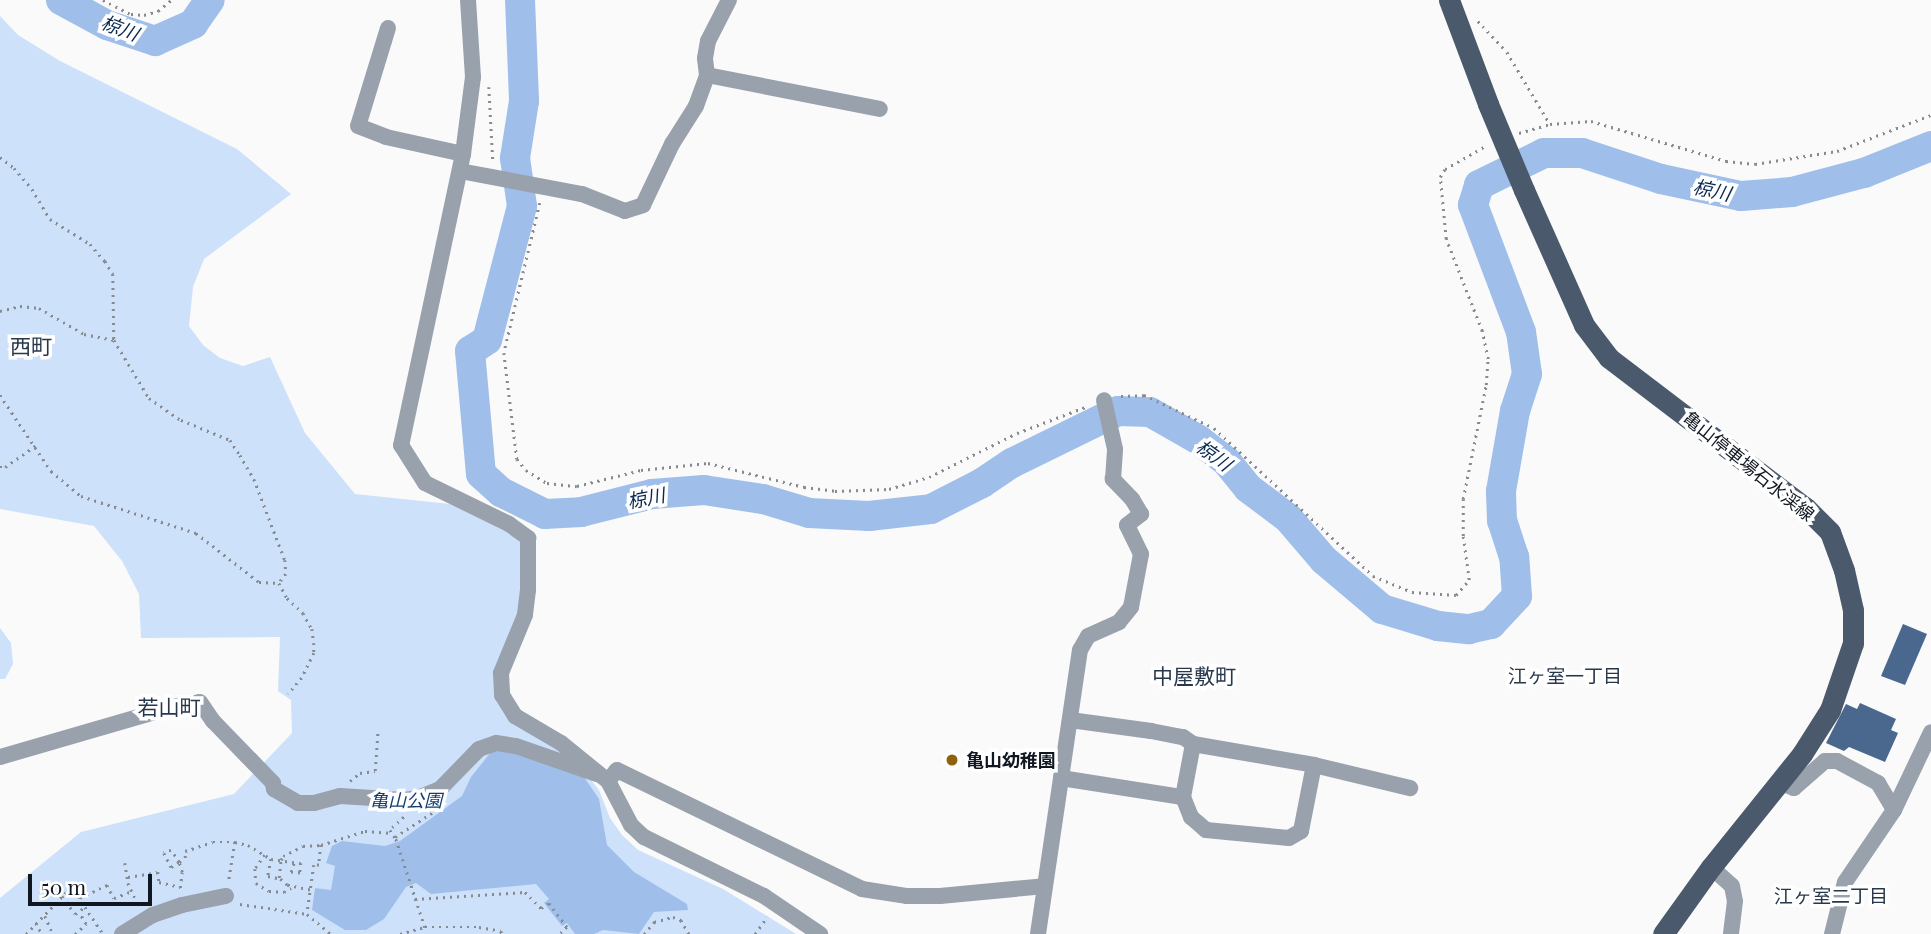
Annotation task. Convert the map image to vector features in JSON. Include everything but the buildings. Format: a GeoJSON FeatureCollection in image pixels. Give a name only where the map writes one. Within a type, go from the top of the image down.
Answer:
{"type":"FeatureCollection","features":[{"type":"Feature","properties":{"kind":"main road","name":"亀山停車場石水渓線"},"geometry":{"type":"LineString","coordinates":[[1448,0],[1488,104],[1584,325],[1609,358],[1806,508],[1829,532],[1844,570],[1853,610],[1853,643],[1829,709],[1802,754],[1712,867],[1664,934]]}},
{"type":"Feature","properties":{"kind":"street"},"geometry":{"type":"LineString","coordinates":[[468,0],[473,77],[463,154],[401,445],[425,483],[509,524],[528,538],[528,590],[524,615],[504,660],[502,695],[508,707],[524,723],[561,743],[603,778],[631,825],[644,838],[764,896],[820,934]]}},
{"type":"Feature","properties":{"kind":"street"},"geometry":{"type":"LineString","coordinates":[[460,171],[582,194],[625,211],[643,205],[672,144],[696,106],[707,75],[705,58],[708,41],[729,0]]}},
{"type":"Feature","properties":{"kind":"street"},"geometry":{"type":"LineString","coordinates":[[388,28],[358,127],[386,137],[463,154]]}},
{"type":"Feature","properties":{"kind":"street"},"geometry":{"type":"LineString","coordinates":[[707,75],[880,109]]}},
{"type":"Feature","properties":{"kind":"street"},"geometry":{"type":"LineString","coordinates":[[1038,934],[1080,650],[1088,636],[1119,622],[1131,607],[1141,554],[1127,525],[1141,514],[1132,499],[1113,479],[1115,449],[1105,401]]}},
{"type":"Feature","properties":{"kind":"street"},"geometry":{"type":"LineString","coordinates":[[0,757],[172,707],[200,702],[213,721],[272,783],[274,789],[299,803],[348,796],[385,800],[418,798],[440,789],[479,749],[496,743],[516,746],[603,778],[617,770],[862,890],[918,896],[1045,886]]}},
{"type":"Feature","properties":{"kind":"street"},"geometry":{"type":"LineString","coordinates":[[1070,720],[1183,737],[1193,744],[1314,765],[1410,788]]}},
{"type":"Feature","properties":{"kind":"street"},"geometry":{"type":"LineString","coordinates":[[1832,934],[1844,882],[1894,810],[1931,732]]}},
{"type":"Feature","properties":{"kind":"street"},"geometry":{"type":"LineString","coordinates":[[1193,744],[1183,797],[1191,817],[1206,830],[1289,838],[1301,831],[1314,765]]}},
{"type":"Feature","properties":{"kind":"street"},"geometry":{"type":"LineString","coordinates":[[1779,782],[1794,788],[1825,761],[1837,761],[1878,783],[1894,810]]}},
{"type":"Feature","properties":{"kind":"street"},"geometry":{"type":"LineString","coordinates":[[1061,778],[1183,797]]}},
{"type":"Feature","properties":{"kind":"street"},"geometry":{"type":"LineString","coordinates":[[1712,867],[1732,886],[1735,901],[1731,934]]}},
{"type":"Feature","properties":{"kind":"street"},"geometry":{"type":"LineString","coordinates":[[122,934],[148,918],[182,905],[226,896]]}},
{"type":"Feature","properties":{"kind":"path"},"geometry":{"type":"LineString","coordinates":[[103,0],[131,14],[144,15],[158,12],[171,0]]}},
{"type":"Feature","properties":{"kind":"path"},"geometry":{"type":"LineString","coordinates":[[1476,19],[1507,52],[1550,124]]}},
{"type":"Feature","properties":{"kind":"path"},"geometry":{"type":"LineString","coordinates":[[1511,136],[1550,124],[1591,121],[1726,161],[1755,164],[1837,151],[1931,115]]}},
{"type":"Feature","properties":{"kind":"path"},"geometry":{"type":"LineString","coordinates":[[544,185],[504,353],[509,414],[517,459],[526,470],[547,483],[577,486],[640,470],[708,463],[804,487],[835,491],[889,489],[921,480],[1017,433],[1116,396],[1144,395],[1190,414],[1234,444],[1373,576],[1412,592],[1456,595],[1469,580],[1463,536],[1463,499],[1486,385],[1488,359],[1482,331],[1447,239],[1440,177],[1445,169],[1498,141]]}},
{"type":"Feature","properties":{"kind":"path"},"geometry":{"type":"LineString","coordinates":[[0,157],[32,189],[50,219],[90,244],[105,261],[113,274],[114,340],[149,398],[181,420],[230,440],[241,456],[254,479],[285,560],[286,574],[279,583]]}},
{"type":"Feature","properties":{"kind":"path"},"geometry":{"type":"LineString","coordinates":[[0,311],[20,306],[39,307],[84,334],[114,340]]}},
{"type":"Feature","properties":{"kind":"path"},"geometry":{"type":"LineString","coordinates":[[0,395],[51,471],[81,496],[196,533],[259,582],[279,583]]}},
{"type":"Feature","properties":{"kind":"path"},"geometry":{"type":"LineString","coordinates":[[0,467],[5,467],[35,446]]}},
{"type":"Feature","properties":{"kind":"path"},"geometry":{"type":"LineString","coordinates":[[279,583],[287,598],[303,613],[312,629],[314,643],[314,653],[302,678],[288,694]]}},
{"type":"Feature","properties":{"kind":"path"},"geometry":{"type":"LineString","coordinates":[[348,796],[348,782],[360,773],[375,771],[379,732]]}},
{"type":"Feature","properties":{"kind":"path"},"geometry":{"type":"LineString","coordinates":[[418,798],[397,827],[390,830],[396,839],[425,927]]}},
{"type":"Feature","properties":{"kind":"path"},"geometry":{"type":"LineString","coordinates":[[279,878],[284,856],[303,846],[321,845],[365,831],[392,833]]}},
{"type":"Feature","properties":{"kind":"path"},"geometry":{"type":"LineString","coordinates":[[235,842],[226,896],[246,907],[307,914],[331,934]]}},
{"type":"Feature","properties":{"kind":"path"},"geometry":{"type":"LineString","coordinates":[[182,905],[182,872],[179,862],[171,850],[164,853],[171,867],[179,862],[185,858],[186,851],[196,846],[235,842],[248,845],[271,859],[294,862]]}},
{"type":"Feature","properties":{"kind":"path"},"geometry":{"type":"LineString","coordinates":[[307,914],[314,864],[319,864],[321,845]]}},
{"type":"Feature","properties":{"kind":"path"},"geometry":{"type":"LineString","coordinates":[[265,855],[256,869],[256,883],[278,892],[293,887]]}},
{"type":"Feature","properties":{"kind":"path"},"geometry":{"type":"LineString","coordinates":[[271,859],[268,876],[279,878],[293,887],[310,890]]}},
{"type":"Feature","properties":{"kind":"path"},"geometry":{"type":"LineString","coordinates":[[125,863],[132,891],[148,918]]}},
{"type":"Feature","properties":{"kind":"path"},"geometry":{"type":"LineString","coordinates":[[128,877],[158,872],[159,882],[180,887]]}},
{"type":"Feature","properties":{"kind":"path"},"geometry":{"type":"LineString","coordinates":[[26,934],[73,885],[103,934]]}},
{"type":"Feature","properties":{"kind":"path"},"geometry":{"type":"LineString","coordinates":[[80,898],[107,885],[114,898],[132,891]]}},
{"type":"Feature","properties":{"kind":"path"},"geometry":{"type":"LineString","coordinates":[[414,897],[525,892],[541,908],[549,903],[567,927],[560,934]]}},
{"type":"Feature","properties":{"kind":"path"},"geometry":{"type":"LineString","coordinates":[[62,896],[75,914],[85,907]]}},
{"type":"Feature","properties":{"kind":"path"},"geometry":{"type":"LineString","coordinates":[[755,934],[772,910]]}},
{"type":"Feature","properties":{"kind":"path"},"geometry":{"type":"LineString","coordinates":[[75,934],[86,924],[78,912]]}},
{"type":"Feature","properties":{"kind":"path"},"geometry":{"type":"LineString","coordinates":[[45,916],[53,934]]}},
{"type":"Feature","properties":{"kind":"path"},"geometry":{"type":"LineString","coordinates":[[644,934],[654,922],[673,916],[681,920],[689,934]]}},
{"type":"Feature","properties":{"kind":"path"},"geometry":{"type":"LineString","coordinates":[[36,923],[42,934]]}},
{"type":"Feature","properties":{"kind":"path"},"geometry":{"type":"LineString","coordinates":[[400,934],[425,927],[479,927],[501,931],[502,934]]}},
{"type":"Feature","properties":{"kind":"green space","name":"亀山公園"},"geometry":{"type":"Polygon","coordinates":[[[0,16],[18,35],[60,61],[237,149],[291,194],[204,259],[193,287],[189,326],[203,345],[220,358],[243,366],[270,357],[305,433],[355,494],[450,504],[506,528],[522,544],[523,587],[516,622],[497,663],[497,695],[576,761],[599,790],[610,818],[622,835],[638,850],[723,889],[796,934],[0,934],[0,898],[81,832],[234,794],[292,733],[291,700],[278,691],[280,637],[141,638],[139,594],[122,561],[94,526],[0,509],[0,16]]]}},
{"type":"Feature","properties":{"kind":"green space"},"geometry":{"type":"Polygon","coordinates":[[[0,628],[11,643],[13,664],[5,679],[0,679],[0,628]]]}},
{"type":"Feature","properties":{"kind":"water"},"geometry":{"type":"Polygon","coordinates":[[[512,751],[582,774],[599,799],[607,845],[634,872],[687,904],[688,910],[654,912],[639,934],[603,930],[594,934],[575,934],[567,923],[562,926],[544,903],[549,899],[536,884],[431,894],[416,883],[406,887],[384,919],[366,930],[345,930],[312,910],[315,888],[331,890],[335,866],[326,863],[332,846],[342,841],[385,846],[400,841],[462,796],[471,777],[491,752],[512,751]]]}},
{"type":"Feature","properties":{"kind":"waterway","name":"椋川"},"geometry":{"type":"LineString","coordinates":[[61,0],[107,25],[155,41],[193,24],[210,0]]}},
{"type":"Feature","properties":{"kind":"waterway","name":"椋川"},"geometry":{"type":"LineString","coordinates":[[520,0],[524,101],[515,158],[522,206],[487,340],[470,351],[481,474],[501,492],[545,514],[581,512],[652,494],[704,490],[763,499],[809,513],[869,516],[931,509],[982,483],[1012,463],[1118,411],[1150,412],[1199,440],[1227,462],[1248,488],[1288,518],[1324,560],[1382,609],[1438,626],[1469,629],[1491,624],[1517,596],[1514,557],[1502,521],[1501,491],[1515,411],[1527,374],[1521,332],[1473,205],[1479,185],[1544,153],[1582,153],[1661,179],[1741,196],[1792,192],[1864,173],[1931,146]]}},
{"type":"Feature","properties":{"kind":"place","name":"亀山幼稚園"},"geometry":{"type":"Point","coordinates":[952,760]}},
{"type":"Feature","properties":{"kind":"district","name":"西町"},"geometry":{"type":"Point","coordinates":[31,345]}},
{"type":"Feature","properties":{"kind":"district","name":"中屋敷町"},"geometry":{"type":"Point","coordinates":[1194,675]}},
{"type":"Feature","properties":{"kind":"district","name":"江ヶ室一丁目"},"geometry":{"type":"Point","coordinates":[1565,676]}},
{"type":"Feature","properties":{"kind":"district","name":"若山町"},"geometry":{"type":"Point","coordinates":[169,706]}},
{"type":"Feature","properties":{"kind":"district","name":"江ヶ室二丁目"},"geometry":{"type":"Point","coordinates":[1831,896]}}]}
